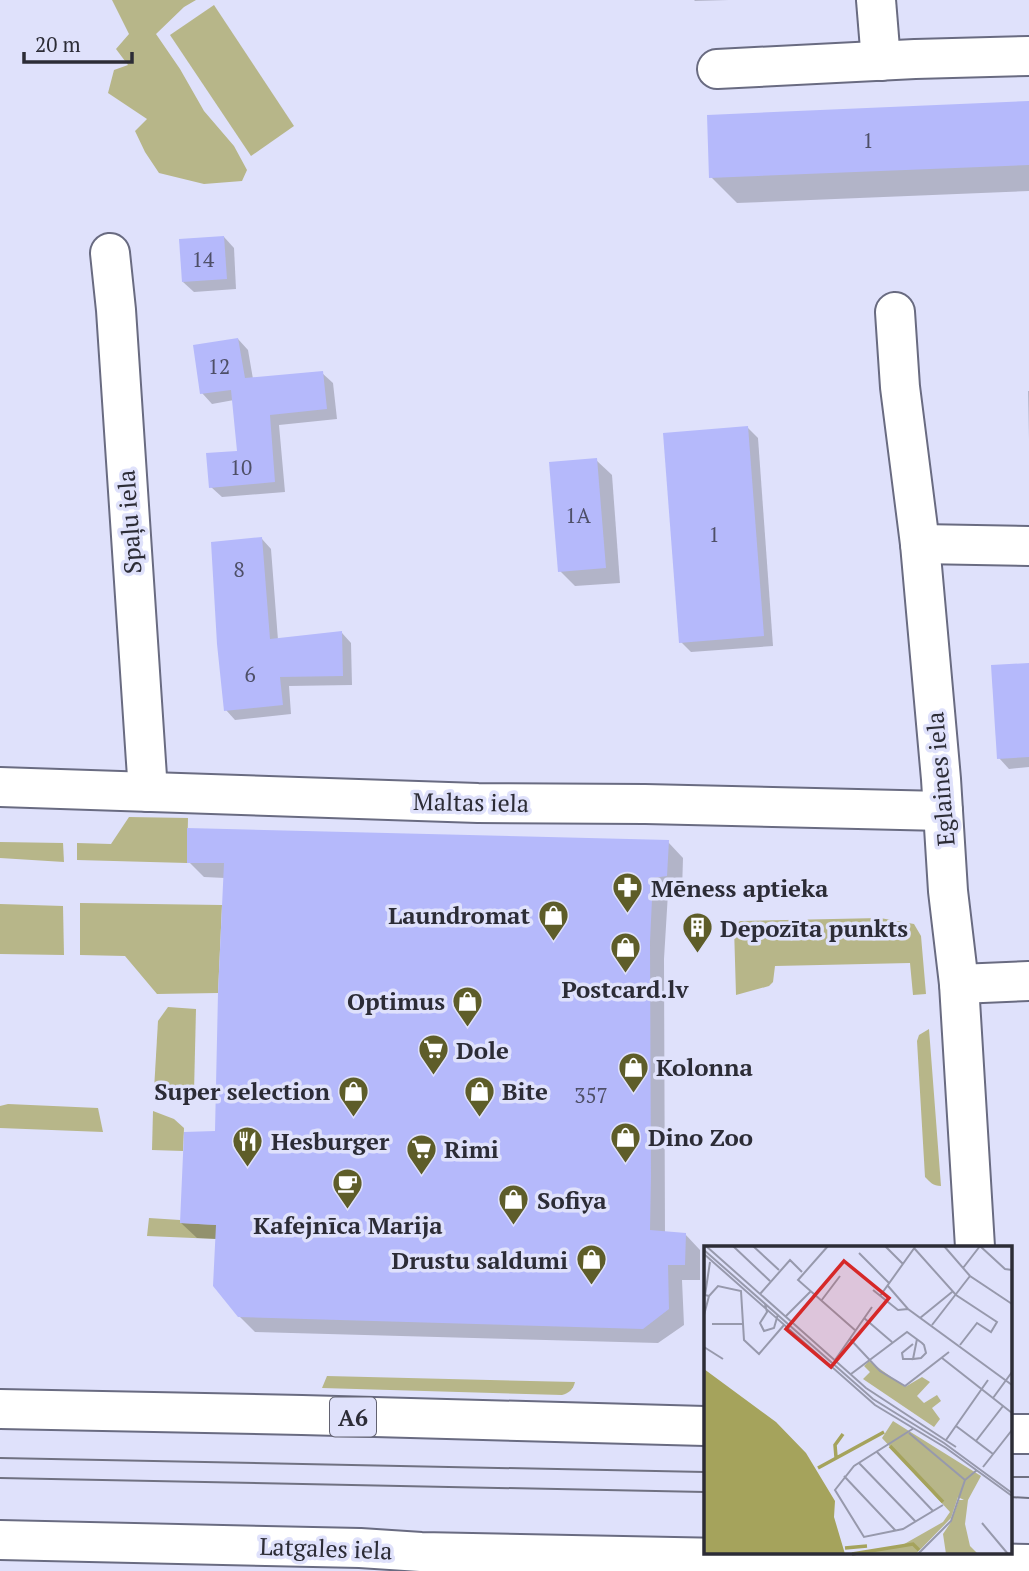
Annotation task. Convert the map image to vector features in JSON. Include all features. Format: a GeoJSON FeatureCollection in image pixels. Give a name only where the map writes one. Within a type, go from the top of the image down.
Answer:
{"type":"FeatureCollection","features":[{"type":"Feature","properties":{"kind":"main road"},"geometry":{"type":"LineString","coordinates":[[876,0],[881,61]]}},
{"type":"Feature","properties":{"kind":"main road"},"geometry":{"type":"LineString","coordinates":[[717,69],[1029,56]]}},
{"type":"Feature","properties":{"kind":"main road","name":"Spaļu iela"},"geometry":{"type":"LineString","coordinates":[[110,253],[148,792]]}},
{"type":"Feature","properties":{"kind":"main road","name":"Eglaines iela"},"geometry":{"type":"LineString","coordinates":[[895,312],[900,387],[920,544],[948,891],[959,984],[975,1246]]}},
{"type":"Feature","properties":{"kind":"main road"},"geometry":{"type":"LineString","coordinates":[[920,544],[1029,546]]}},
{"type":"Feature","properties":{"kind":"main road","name":"Maltas iela"},"geometry":{"type":"LineString","coordinates":[[0,787],[478,803],[645,803],[943,811]]}},
{"type":"Feature","properties":{"kind":"main road"},"geometry":{"type":"LineString","coordinates":[[959,984],[1029,981]]}},
{"type":"Feature","properties":{"kind":"main road"},"geometry":{"type":"LineString","coordinates":[[0,1392],[43,1411]]}},
{"type":"Feature","properties":{"kind":"main road","name":"A6"},"geometry":{"type":"LineString","coordinates":[[0,1409],[704,1426]]}},
{"type":"Feature","properties":{"kind":"main road","name":"Latgales iela"},"geometry":{"type":"LineString","coordinates":[[0,1540],[434,1552],[984,1557],[1029,1564]]}},
{"type":"Feature","properties":{"kind":"shaded area"},"geometry":{"type":"Polygon","coordinates":[[[112,0],[196,0],[184,7],[156,34],[204,111],[234,146],[247,170],[242,181],[204,184],[159,173],[135,131],[147,119],[108,93],[114,70],[128,65],[116,49],[129,34],[112,0]]]}},
{"type":"Feature","properties":{"kind":"shaded area"},"geometry":{"type":"Polygon","coordinates":[[[214,5],[294,126],[251,156],[170,35],[214,5]]]}},
{"type":"Feature","properties":{"kind":"shaded area"},"geometry":{"type":"Polygon","coordinates":[[[129,817],[188,818],[187,863],[77,860],[77,843],[111,844],[129,817]]]}},
{"type":"Feature","properties":{"kind":"shaded area"},"geometry":{"type":"Polygon","coordinates":[[[0,842],[63,843],[64,862],[0,858],[0,842]]]}},
{"type":"Feature","properties":{"kind":"shaded area"},"geometry":{"type":"Polygon","coordinates":[[[80,903],[222,905],[218,993],[157,994],[125,956],[80,955],[80,903]]]}},
{"type":"Feature","properties":{"kind":"shaded area"},"geometry":{"type":"Polygon","coordinates":[[[0,904],[63,906],[64,955],[0,954],[0,904]]]}},
{"type":"Feature","properties":{"kind":"shaded area"},"geometry":{"type":"Polygon","coordinates":[[[880,918],[914,924],[921,936],[926,994],[913,995],[910,963],[775,966],[773,982],[769,986],[736,995],[734,927],[740,921],[880,918]]]}},
{"type":"Feature","properties":{"kind":"shaded area"},"geometry":{"type":"Polygon","coordinates":[[[168,1007],[196,1009],[194,1092],[154,1090],[158,1021],[168,1007]]]}},
{"type":"Feature","properties":{"kind":"shaded area"},"geometry":{"type":"Polygon","coordinates":[[[929,1029],[941,1186],[925,1177],[917,1041],[919,1035],[929,1029]]]}},
{"type":"Feature","properties":{"kind":"shaded area"},"geometry":{"type":"Polygon","coordinates":[[[8,1104],[98,1108],[103,1132],[0,1128],[0,1106],[8,1104]]]}},
{"type":"Feature","properties":{"kind":"shaded area"},"geometry":{"type":"Polygon","coordinates":[[[153,1111],[174,1119],[184,1128],[183,1151],[152,1150],[153,1111]]]}},
{"type":"Feature","properties":{"kind":"shaded area"},"geometry":{"type":"Polygon","coordinates":[[[149,1218],[216,1225],[216,1239],[147,1236],[149,1218]]]}},
{"type":"Feature","properties":{"kind":"shaded area"},"geometry":{"type":"Polygon","coordinates":[[[327,1376],[575,1382],[570,1391],[562,1395],[322,1388],[327,1376]]]}},
{"type":"Feature","properties":{"kind":"building"},"geometry":{"type":"Polygon","coordinates":[[[1029,101],[1029,165],[709,178],[707,115],[1029,101]]]}},
{"type":"Feature","properties":{"kind":"building"},"geometry":{"type":"Polygon","coordinates":[[[224,236],[227,279],[182,282],[179,239],[224,236]]]}},
{"type":"Feature","properties":{"kind":"building"},"geometry":{"type":"Polygon","coordinates":[[[238,338],[245,378],[323,371],[327,409],[270,415],[275,482],[209,488],[206,453],[237,451],[231,390],[200,394],[193,345],[238,338]]]}},
{"type":"Feature","properties":{"kind":"building"},"geometry":{"type":"Polygon","coordinates":[[[748,426],[764,636],[679,643],[663,433],[748,426]]]}},
{"type":"Feature","properties":{"kind":"building"},"geometry":{"type":"Polygon","coordinates":[[[597,458],[606,568],[558,572],[549,462],[597,458]]]}},
{"type":"Feature","properties":{"kind":"building"},"geometry":{"type":"Polygon","coordinates":[[[262,537],[270,639],[342,631],[343,676],[280,677],[283,705],[224,711],[211,542],[262,537]]]}},
{"type":"Feature","properties":{"kind":"building"},"geometry":{"type":"Polygon","coordinates":[[[1029,663],[1029,757],[997,759],[991,665],[1029,663]]]}},
{"type":"Feature","properties":{"kind":"building","name":"Dole"},"geometry":{"type":"Polygon","coordinates":[[[187,828],[669,840],[667,876],[653,878],[650,942],[650,1230],[686,1233],[685,1265],[668,1265],[669,1309],[643,1329],[238,1317],[213,1286],[216,1225],[180,1223],[184,1132],[215,1131],[224,863],[187,863],[187,828]]]}},
{"type":"Feature","properties":{"kind":"tram line"},"geometry":{"type":"LineString","coordinates":[[0,1458],[704,1472]]}},
{"type":"Feature","properties":{"kind":"tram line"},"geometry":{"type":"LineString","coordinates":[[1012,1477],[1029,1477]]}},
{"type":"Feature","properties":{"kind":"tram line"},"geometry":{"type":"LineString","coordinates":[[0,1478],[704,1492]]}},
{"type":"Feature","properties":{"kind":"tram line"},"geometry":{"type":"LineString","coordinates":[[1012,1497],[1029,1498]]}},
{"type":"Feature","properties":{"kind":"place","name":"Mēness aptieka"},"geometry":{"type":"Point","coordinates":[628,915]}},
{"type":"Feature","properties":{"kind":"place","name":"Laundromat"},"geometry":{"type":"Point","coordinates":[553,942]}},
{"type":"Feature","properties":{"kind":"place","name":"Depozīta punkts"},"geometry":{"type":"Point","coordinates":[697,955]}},
{"type":"Feature","properties":{"kind":"place","name":"Postcard.lv"},"geometry":{"type":"Point","coordinates":[625,974]}},
{"type":"Feature","properties":{"kind":"place","name":"Optimus"},"geometry":{"type":"Point","coordinates":[468,1028]}},
{"type":"Feature","properties":{"kind":"place","name":"Dole"},"geometry":{"type":"Point","coordinates":[433,1077]}},
{"type":"Feature","properties":{"kind":"place","name":"Kolonna"},"geometry":{"type":"Point","coordinates":[633,1094]}},
{"type":"Feature","properties":{"kind":"place","name":"Super selection"},"geometry":{"type":"Point","coordinates":[353,1118]}},
{"type":"Feature","properties":{"kind":"place","name":"Bite"},"geometry":{"type":"Point","coordinates":[479,1118]}},
{"type":"Feature","properties":{"kind":"place","name":"Dino Zoo"},"geometry":{"type":"Point","coordinates":[625,1164]}},
{"type":"Feature","properties":{"kind":"place","name":"Hesburger"},"geometry":{"type":"Point","coordinates":[248,1168]}},
{"type":"Feature","properties":{"kind":"place","name":"Rimi"},"geometry":{"type":"Point","coordinates":[421,1176]}},
{"type":"Feature","properties":{"kind":"place","name":"Kafejnīca Marija"},"geometry":{"type":"Point","coordinates":[348,1210]}},
{"type":"Feature","properties":{"kind":"place","name":"Sofiya"},"geometry":{"type":"Point","coordinates":[514,1227]}},
{"type":"Feature","properties":{"kind":"place","name":"Drustu saldumi"},"geometry":{"type":"Point","coordinates":[591,1287]}}]}
